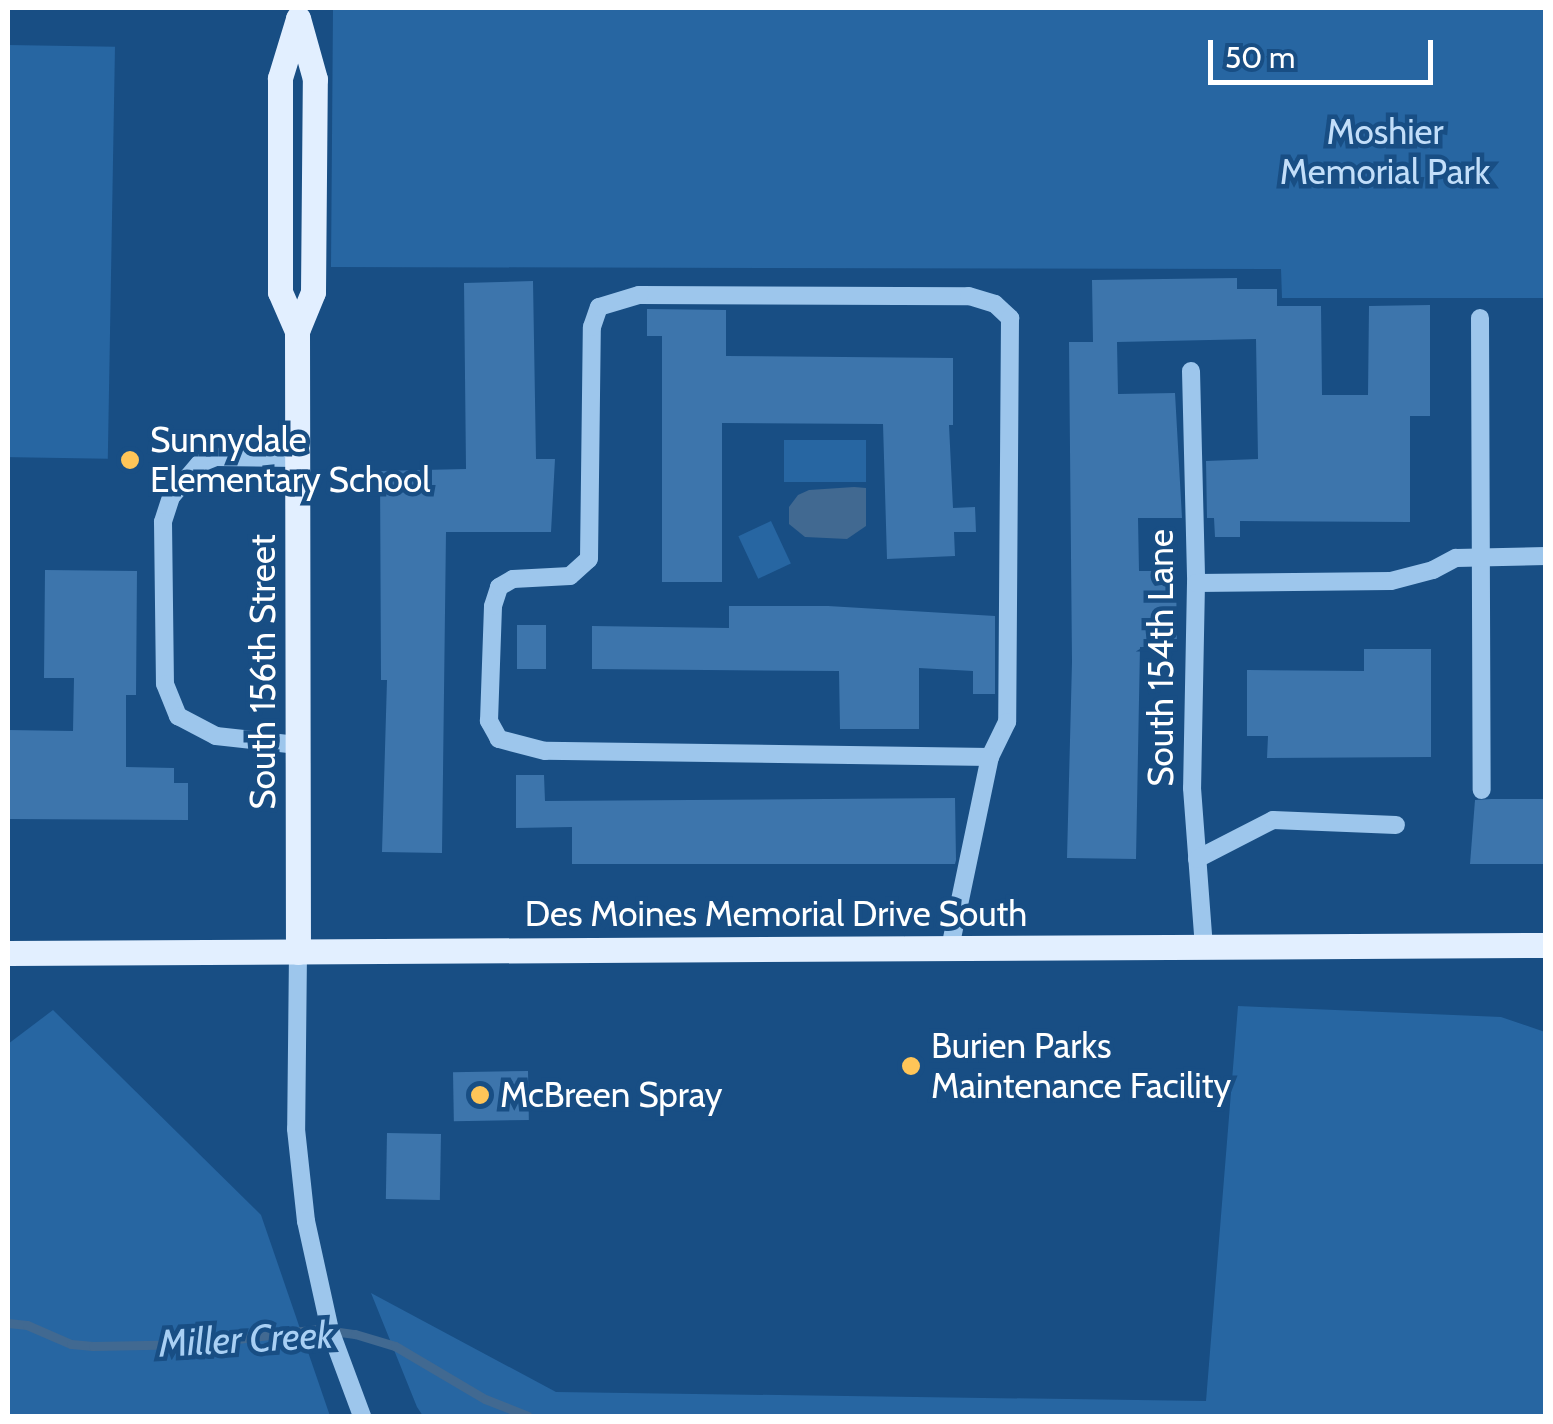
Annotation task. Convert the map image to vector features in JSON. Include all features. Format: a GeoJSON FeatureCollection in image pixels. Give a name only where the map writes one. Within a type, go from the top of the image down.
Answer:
{"type":"FeatureCollection","features":[{"type":"Feature","properties":{"kind":"main road","name":"South 156th Street"},"geometry":{"type":"LineString","coordinates":[[297,331],[280,292],[280,78],[298,13]]}},
{"type":"Feature","properties":{"kind":"main road","name":"South 156th Street"},"geometry":{"type":"LineString","coordinates":[[298,13],[315,79],[313,292],[297,331],[298,952]]}},
{"type":"Feature","properties":{"kind":"main road","name":"Des Moines Memorial Drive South"},"geometry":{"type":"LineString","coordinates":[[8,953],[1546,945]]}},
{"type":"Feature","properties":{"kind":"street"},"geometry":{"type":"LineString","coordinates":[[950,948],[990,757],[1007,722],[1010,318],[995,304],[969,296],[639,295],[599,307],[592,326],[589,559],[570,576],[513,580],[499,587],[493,606],[489,722],[499,740],[545,751],[990,757]]}},
{"type":"Feature","properties":{"kind":"street"},"geometry":{"type":"LineString","coordinates":[[1480,318],[1482,790]]}},
{"type":"Feature","properties":{"kind":"street","name":"South 154th Lane"},"geometry":{"type":"LineString","coordinates":[[1191,371],[1196,584],[1192,788],[1204,946]]}},
{"type":"Feature","properties":{"kind":"street"},"geometry":{"type":"LineString","coordinates":[[298,458],[216,457],[199,464],[170,496],[163,522],[165,684],[178,716],[216,736],[298,745]]}},
{"type":"Feature","properties":{"kind":"street"},"geometry":{"type":"LineString","coordinates":[[1196,584],[1392,581],[1432,570],[1456,558],[1546,556]]}},
{"type":"Feature","properties":{"kind":"street"},"geometry":{"type":"LineString","coordinates":[[1197,859],[1273,820],[1396,825]]}},
{"type":"Feature","properties":{"kind":"street"},"geometry":{"type":"LineString","coordinates":[[298,952],[296,1129],[306,1221],[342,1364],[362,1416]]}},
{"type":"Feature","properties":{"kind":"green space","name":"Moshier Memorial Park"},"geometry":{"type":"Polygon","coordinates":[[[333,8],[1545,8],[1545,298],[1282,298],[1281,269],[331,267],[333,8]]]}},
{"type":"Feature","properties":{"kind":"green space"},"geometry":{"type":"Polygon","coordinates":[[[8,45],[115,47],[108,459],[8,457],[8,45]]]}},
{"type":"Feature","properties":{"kind":"green space"},"geometry":{"type":"Polygon","coordinates":[[[784,440],[866,440],[866,482],[784,482],[784,440]]]}},
{"type":"Feature","properties":{"kind":"green space"},"geometry":{"type":"Polygon","coordinates":[[[771,521],[791,564],[758,579],[738,536],[771,521]]]}},
{"type":"Feature","properties":{"kind":"green space"},"geometry":{"type":"Polygon","coordinates":[[[1238,1006],[1501,1017],[1545,1032],[1545,1416],[423,1416],[417,1407],[371,1293],[556,1392],[1206,1401],[1238,1006]]]}},
{"type":"Feature","properties":{"kind":"green space"},"geometry":{"type":"Polygon","coordinates":[[[53,1010],[261,1215],[330,1416],[8,1416],[8,1044],[53,1010]]]}},
{"type":"Feature","properties":{"kind":"shaded area"},"geometry":{"type":"Polygon","coordinates":[[[866,488],[866,526],[847,539],[805,537],[789,524],[789,507],[798,495],[809,490],[866,488]]]}},
{"type":"Feature","properties":{"kind":"building"},"geometry":{"type":"Polygon","coordinates":[[[1237,278],[1237,289],[1277,289],[1277,306],[1321,306],[1322,395],[1368,395],[1369,306],[1430,305],[1430,416],[1410,416],[1410,522],[1240,521],[1240,537],[1215,537],[1214,518],[1207,518],[1206,461],[1258,459],[1256,339],[1117,342],[1118,394],[1175,393],[1182,518],[1138,518],[1139,571],[1176,571],[1177,647],[1140,647],[1136,859],[1067,858],[1072,662],[1069,342],[1093,342],[1092,280],[1237,278]]]}},
{"type":"Feature","properties":{"kind":"building"},"geometry":{"type":"Polygon","coordinates":[[[533,281],[536,459],[555,459],[551,532],[446,532],[442,853],[382,852],[387,680],[381,680],[380,471],[466,469],[464,283],[533,281]]]}},
{"type":"Feature","properties":{"kind":"building"},"geometry":{"type":"Polygon","coordinates":[[[647,309],[726,310],[726,356],[953,358],[953,425],[949,425],[953,508],[975,507],[976,532],[954,532],[955,556],[887,559],[883,424],[722,423],[722,582],[662,582],[662,336],[647,336],[647,309]]]}},
{"type":"Feature","properties":{"kind":"building"},"geometry":{"type":"Polygon","coordinates":[[[45,570],[137,571],[136,695],[126,695],[126,767],[174,768],[174,783],[188,783],[188,820],[8,819],[8,730],[73,731],[74,678],[44,678],[45,570]]]}},
{"type":"Feature","properties":{"kind":"building"},"geometry":{"type":"Polygon","coordinates":[[[729,606],[828,606],[995,616],[995,694],[973,694],[973,671],[919,668],[919,729],[840,729],[839,671],[592,669],[592,626],[729,628],[729,606]]]}},
{"type":"Feature","properties":{"kind":"building"},"geometry":{"type":"Polygon","coordinates":[[[517,625],[546,625],[546,669],[517,669],[517,625]]]}},
{"type":"Feature","properties":{"kind":"building"},"geometry":{"type":"Polygon","coordinates":[[[1364,649],[1431,649],[1431,757],[1267,758],[1268,736],[1247,736],[1247,670],[1364,671],[1364,649]]]}},
{"type":"Feature","properties":{"kind":"building"},"geometry":{"type":"Polygon","coordinates":[[[516,775],[544,775],[545,801],[955,798],[956,860],[955,864],[572,864],[572,827],[516,828],[516,775]]]}},
{"type":"Feature","properties":{"kind":"building"},"geometry":{"type":"Polygon","coordinates":[[[1546,799],[1546,864],[1470,864],[1475,800],[1546,799]]]}},
{"type":"Feature","properties":{"kind":"building"},"geometry":{"type":"Polygon","coordinates":[[[528,1071],[529,1120],[454,1121],[453,1072],[528,1071]]]}},
{"type":"Feature","properties":{"kind":"building"},"geometry":{"type":"Polygon","coordinates":[[[387,1133],[441,1134],[440,1200],[386,1199],[387,1133]]]}},
{"type":"Feature","properties":{"kind":"waterway","name":"Miller Creek"},"geometry":{"type":"LineString","coordinates":[[8,1323],[27,1325],[71,1344],[93,1346],[198,1344],[318,1329],[355,1334],[395,1346],[485,1399],[528,1416]]}},
{"type":"Feature","properties":{"kind":"place","name":"Sunnydale Elementary School"},"geometry":{"type":"Point","coordinates":[130,460]}},
{"type":"Feature","properties":{"kind":"place","name":"Burien Parks Maintenance Facility"},"geometry":{"type":"Point","coordinates":[911,1066]}},
{"type":"Feature","properties":{"kind":"place","name":"McBreen Spray"},"geometry":{"type":"Point","coordinates":[480,1095]}}]}
